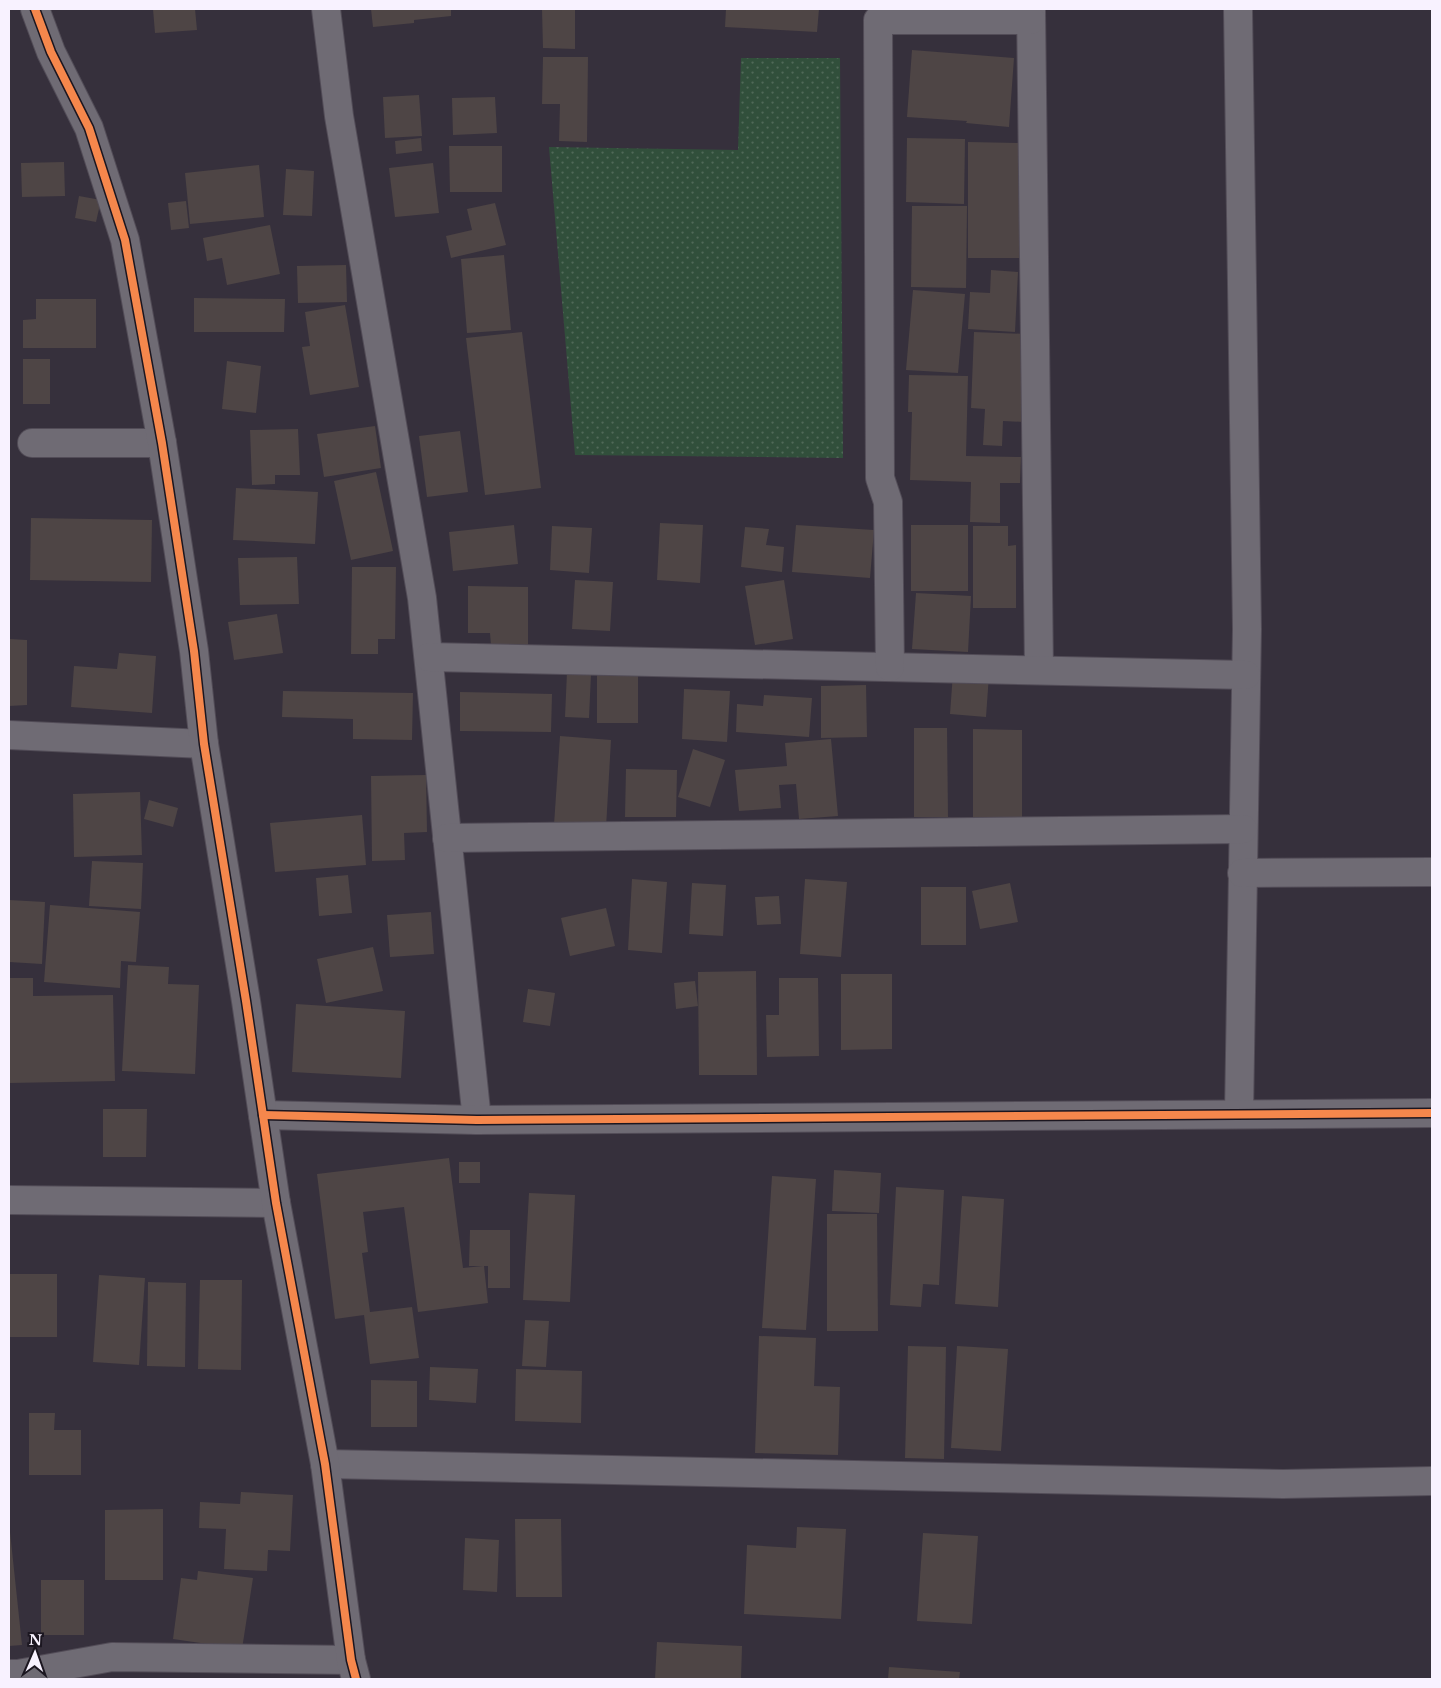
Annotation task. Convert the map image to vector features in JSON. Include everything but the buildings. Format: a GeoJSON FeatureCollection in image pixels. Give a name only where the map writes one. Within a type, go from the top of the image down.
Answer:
{"type":"FeatureCollection","features":[{"type":"Feature","properties":{"kind":"street"},"geometry":{"type":"LineString","coordinates":[[9,1674],[112,1657],[353,1670],[325,1464],[276,1203],[264,1115],[204,744],[194,651],[162,443],[124,240],[114,202],[89,128],[51,52],[35,9]]}},
{"type":"Feature","properties":{"kind":"street"},"geometry":{"type":"LineString","coordinates":[[326,9],[339,116],[422,598],[477,1120]]}},
{"type":"Feature","properties":{"kind":"street"},"geometry":{"type":"LineString","coordinates":[[1238,9],[1246,675],[1239,1114]]}},
{"type":"Feature","properties":{"kind":"street"},"geometry":{"type":"LineString","coordinates":[[890,667],[888,502],[880,478],[878,20],[1031,14],[1039,670]]}},
{"type":"Feature","properties":{"kind":"street"},"geometry":{"type":"LineString","coordinates":[[32,443],[162,443]]}},
{"type":"Feature","properties":{"kind":"street"},"geometry":{"type":"LineString","coordinates":[[429,657],[1246,675]]}},
{"type":"Feature","properties":{"kind":"street"},"geometry":{"type":"LineString","coordinates":[[9,735],[204,744]]}},
{"type":"Feature","properties":{"kind":"street"},"geometry":{"type":"LineString","coordinates":[[447,838],[1243,829]]}},
{"type":"Feature","properties":{"kind":"street"},"geometry":{"type":"LineString","coordinates":[[1242,873],[1432,872]]}},
{"type":"Feature","properties":{"kind":"street"},"geometry":{"type":"LineString","coordinates":[[264,1115],[477,1120],[1432,1113]]}},
{"type":"Feature","properties":{"kind":"street"},"geometry":{"type":"LineString","coordinates":[[9,1200],[276,1203]]}},
{"type":"Feature","properties":{"kind":"street"},"geometry":{"type":"LineString","coordinates":[[325,1464],[1283,1484],[1432,1481]]}},
{"type":"Feature","properties":{"kind":"green space"},"geometry":{"type":"Polygon","coordinates":[[[741,58],[840,58],[843,458],[575,455],[549,147],[738,150],[741,58]]]}},
{"type":"Feature","properties":{"kind":"cycle path"},"geometry":{"type":"LineString","coordinates":[[35,9],[51,52],[89,128],[125,240],[162,443],[194,651],[204,744],[246,1001],[276,1203],[325,1464],[351,1660],[356,1679]]}},
{"type":"Feature","properties":{"kind":"cycle path"},"geometry":{"type":"LineString","coordinates":[[263,1115],[477,1120],[1432,1113]]}}]}
